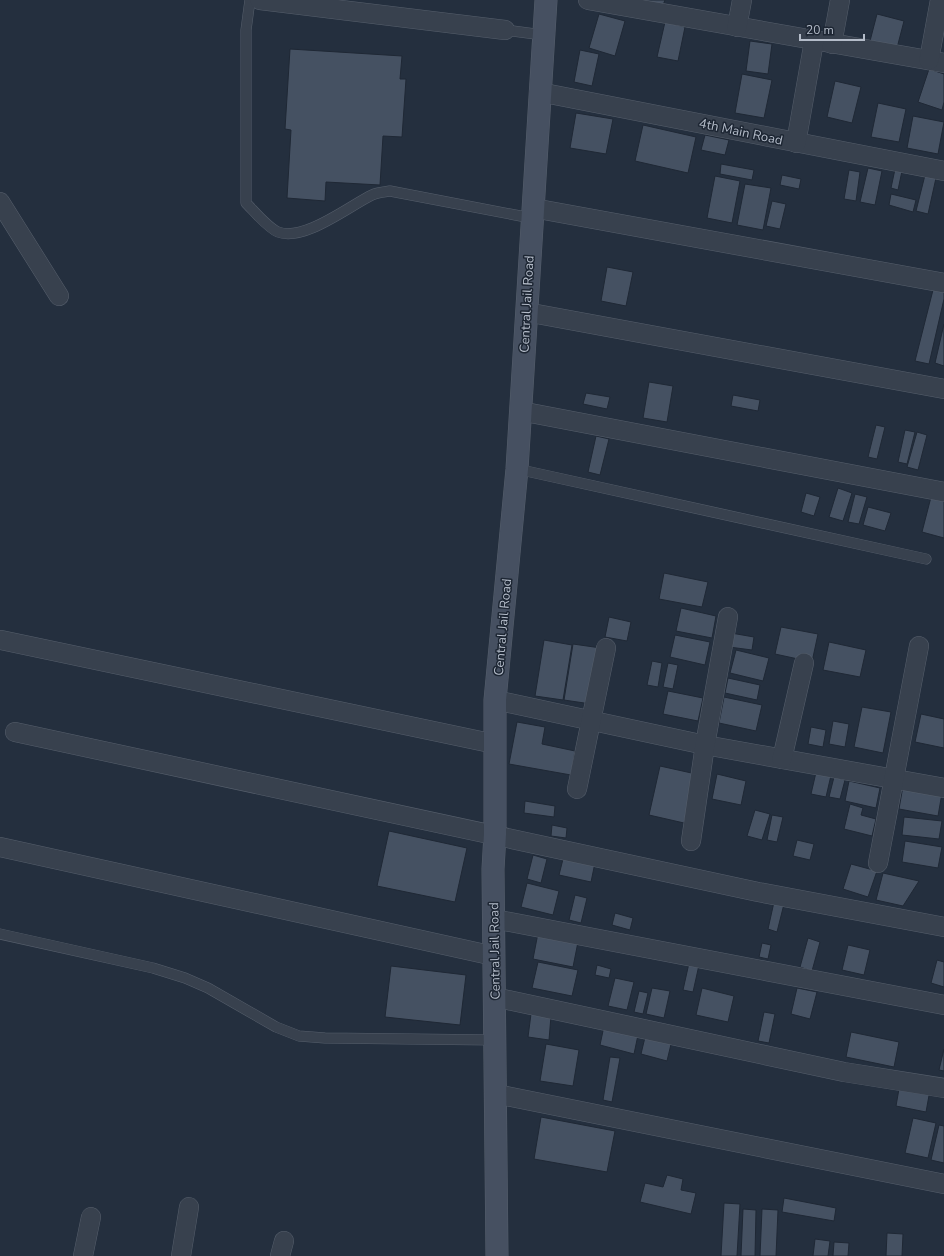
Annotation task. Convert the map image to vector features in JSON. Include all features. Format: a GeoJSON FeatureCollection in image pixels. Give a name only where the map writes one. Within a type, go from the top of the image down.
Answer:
{"type":"FeatureCollection","features":[{"type":"Feature","properties":{"kind":"main road","name":"Central Jail Road"},"geometry":{"type":"LineString","coordinates":[[497,1256],[493,868],[495,834],[495,700],[517,469],[539,92],[546,0]]}},
{"type":"Feature","properties":{"kind":"street"},"geometry":{"type":"LineString","coordinates":[[260,0],[506,30]]}},
{"type":"Feature","properties":{"kind":"street"},"geometry":{"type":"LineString","coordinates":[[588,0],[823,43],[937,62],[940,0]]}},
{"type":"Feature","properties":{"kind":"street"},"geometry":{"type":"LineString","coordinates":[[737,27],[742,0]]}},
{"type":"Feature","properties":{"kind":"street"},"geometry":{"type":"LineString","coordinates":[[796,143],[823,43],[840,0]]}},
{"type":"Feature","properties":{"kind":"street","name":"4th Main Road"},"geometry":{"type":"LineString","coordinates":[[539,92],[730,128],[796,143],[944,171]]}},
{"type":"Feature","properties":{"kind":"street"},"geometry":{"type":"LineString","coordinates":[[0,202],[59,296]]}},
{"type":"Feature","properties":{"kind":"street"},"geometry":{"type":"LineString","coordinates":[[532,213],[944,283]]}},
{"type":"Feature","properties":{"kind":"street"},"geometry":{"type":"LineString","coordinates":[[526,312],[944,389]]}},
{"type":"Feature","properties":{"kind":"street"},"geometry":{"type":"LineString","coordinates":[[520,411],[944,492]]}},
{"type":"Feature","properties":{"kind":"street"},"geometry":{"type":"LineString","coordinates":[[691,841],[705,745],[728,617]]}},
{"type":"Feature","properties":{"kind":"street"},"geometry":{"type":"LineString","coordinates":[[1,640],[495,744]]}},
{"type":"Feature","properties":{"kind":"street"},"geometry":{"type":"LineString","coordinates":[[878,863],[919,646]]}},
{"type":"Feature","properties":{"kind":"street"},"geometry":{"type":"LineString","coordinates":[[577,789],[606,648]]}},
{"type":"Feature","properties":{"kind":"street"},"geometry":{"type":"LineString","coordinates":[[782,759],[804,663]]}},
{"type":"Feature","properties":{"kind":"street"},"geometry":{"type":"LineString","coordinates":[[495,700],[705,745],[944,788]]}},
{"type":"Feature","properties":{"kind":"street"},"geometry":{"type":"LineString","coordinates":[[15,732],[495,834],[758,892],[944,926]]}},
{"type":"Feature","properties":{"kind":"street"},"geometry":{"type":"LineString","coordinates":[[0,847],[494,956]]}},
{"type":"Feature","properties":{"kind":"street"},"geometry":{"type":"LineString","coordinates":[[494,918],[944,1005]]}},
{"type":"Feature","properties":{"kind":"street"},"geometry":{"type":"LineString","coordinates":[[494,997],[844,1072],[944,1088]]}},
{"type":"Feature","properties":{"kind":"street"},"geometry":{"type":"LineString","coordinates":[[496,1094],[944,1184]]}},
{"type":"Feature","properties":{"kind":"street"},"geometry":{"type":"LineString","coordinates":[[180,1256],[189,1207]]}},
{"type":"Feature","properties":{"kind":"street"},"geometry":{"type":"LineString","coordinates":[[83,1256],[91,1217]]}},
{"type":"Feature","properties":{"kind":"lane"},"geometry":{"type":"LineString","coordinates":[[250,0],[246,30],[246,203],[276,231],[287,234],[301,232],[336,216],[374,194],[390,191],[532,213]]}},
{"type":"Feature","properties":{"kind":"lane"},"geometry":{"type":"LineString","coordinates":[[506,30],[543,35]]}},
{"type":"Feature","properties":{"kind":"lane"},"geometry":{"type":"LineString","coordinates":[[517,469],[926,559]]}},
{"type":"Feature","properties":{"kind":"lane"},"geometry":{"type":"LineString","coordinates":[[0,934],[153,968],[185,978],[208,988],[276,1027],[300,1036],[325,1038],[495,1040]]}},
{"type":"Feature","properties":{"kind":"building"},"geometry":{"type":"Polygon","coordinates":[[[634,0],[665,0],[663,5],[634,0]]]}},
{"type":"Feature","properties":{"kind":"building"},"geometry":{"type":"Polygon","coordinates":[[[599,14],[625,21],[615,56],[589,48],[599,14]]]}},
{"type":"Feature","properties":{"kind":"building"},"geometry":{"type":"Polygon","coordinates":[[[877,14],[904,21],[897,48],[870,41],[877,14]]]}},
{"type":"Feature","properties":{"kind":"building"},"geometry":{"type":"Polygon","coordinates":[[[665,22],[685,27],[678,61],[657,57],[665,22]]]}},
{"type":"Feature","properties":{"kind":"building"},"geometry":{"type":"Polygon","coordinates":[[[750,41],[772,44],[768,74],[746,71],[750,41]]]}},
{"type":"Feature","properties":{"kind":"building"},"geometry":{"type":"Polygon","coordinates":[[[290,49],[402,56],[400,79],[406,79],[402,137],[383,136],[380,185],[326,182],[325,201],[287,198],[291,130],[285,129],[290,49]]]}},
{"type":"Feature","properties":{"kind":"building"},"geometry":{"type":"Polygon","coordinates":[[[580,50],[599,54],[592,86],[574,82],[580,50]]]}},
{"type":"Feature","properties":{"kind":"building"},"geometry":{"type":"Polygon","coordinates":[[[929,69],[944,74],[944,102],[942,110],[918,102],[929,69]]]}},
{"type":"Feature","properties":{"kind":"building"},"geometry":{"type":"Polygon","coordinates":[[[742,74],[772,80],[764,118],[735,113],[742,74]]]}},
{"type":"Feature","properties":{"kind":"building"},"geometry":{"type":"Polygon","coordinates":[[[835,81],[861,87],[852,123],[827,117],[835,81]]]}},
{"type":"Feature","properties":{"kind":"building"},"geometry":{"type":"Polygon","coordinates":[[[878,103],[906,109],[899,142],[871,137],[878,103]]]}},
{"type":"Feature","properties":{"kind":"building"},"geometry":{"type":"Polygon","coordinates":[[[576,113],[613,119],[606,154],[570,148],[576,113]]]}},
{"type":"Feature","properties":{"kind":"building"},"geometry":{"type":"Polygon","coordinates":[[[913,116],[944,122],[938,154],[907,148],[913,116]]]}},
{"type":"Feature","properties":{"kind":"building"},"geometry":{"type":"Polygon","coordinates":[[[643,125],[696,137],[688,173],[635,161],[643,125]]]}},
{"type":"Feature","properties":{"kind":"building"},"geometry":{"type":"Polygon","coordinates":[[[705,135],[729,140],[725,155],[701,150],[705,135]]]}},
{"type":"Feature","properties":{"kind":"building"},"geometry":{"type":"Polygon","coordinates":[[[721,164],[754,170],[752,180],[720,174],[721,164]]]}},
{"type":"Feature","properties":{"kind":"building"},"geometry":{"type":"Polygon","coordinates":[[[868,168],[882,171],[875,205],[860,202],[868,168]]]}},
{"type":"Feature","properties":{"kind":"building"},"geometry":{"type":"Polygon","coordinates":[[[895,169],[902,171],[898,190],[891,188],[895,169]]]}},
{"type":"Feature","properties":{"kind":"building"},"geometry":{"type":"Polygon","coordinates":[[[849,170],[860,172],[856,201],[844,199],[849,170]]]}},
{"type":"Feature","properties":{"kind":"building"},"geometry":{"type":"Polygon","coordinates":[[[782,175],[801,179],[799,189],[780,185],[782,175]]]}},
{"type":"Feature","properties":{"kind":"building"},"geometry":{"type":"Polygon","coordinates":[[[925,175],[936,178],[928,214],[916,211],[925,175]]]}},
{"type":"Feature","properties":{"kind":"building"},"geometry":{"type":"Polygon","coordinates":[[[715,176],[740,181],[732,223],[707,218],[715,176]]]}},
{"type":"Feature","properties":{"kind":"building"},"geometry":{"type":"Polygon","coordinates":[[[745,184],[771,188],[763,230],[737,225],[745,184]]]}},
{"type":"Feature","properties":{"kind":"building"},"geometry":{"type":"Polygon","coordinates":[[[891,194],[916,200],[913,212],[889,205],[891,194]]]}},
{"type":"Feature","properties":{"kind":"building"},"geometry":{"type":"Polygon","coordinates":[[[772,201],[786,204],[780,229],[766,226],[772,201]]]}},
{"type":"Feature","properties":{"kind":"building"},"geometry":{"type":"Polygon","coordinates":[[[607,267],[633,272],[626,306],[601,301],[607,267]]]}},
{"type":"Feature","properties":{"kind":"building"},"geometry":{"type":"Polygon","coordinates":[[[934,286],[944,288],[944,299],[929,364],[915,361],[934,286]]]}},
{"type":"Feature","properties":{"kind":"building"},"geometry":{"type":"Polygon","coordinates":[[[944,324],[944,366],[935,363],[944,324]]]}},
{"type":"Feature","properties":{"kind":"building"},"geometry":{"type":"Polygon","coordinates":[[[649,382],[673,386],[667,422],[643,418],[649,382]]]}},
{"type":"Feature","properties":{"kind":"building"},"geometry":{"type":"Polygon","coordinates":[[[586,393],[610,397],[607,409],[583,404],[586,393]]]}},
{"type":"Feature","properties":{"kind":"building"},"geometry":{"type":"Polygon","coordinates":[[[733,395],[760,400],[758,411],[731,406],[733,395]]]}},
{"type":"Feature","properties":{"kind":"building"},"geometry":{"type":"Polygon","coordinates":[[[876,425],[885,427],[877,459],[868,457],[876,425]]]}},
{"type":"Feature","properties":{"kind":"building"},"geometry":{"type":"Polygon","coordinates":[[[905,430],[915,432],[907,464],[898,462],[905,430]]]}},
{"type":"Feature","properties":{"kind":"building"},"geometry":{"type":"Polygon","coordinates":[[[917,432],[927,435],[918,470],[907,467],[917,432]]]}},
{"type":"Feature","properties":{"kind":"building"},"geometry":{"type":"Polygon","coordinates":[[[596,436],[609,439],[600,475],[588,472],[596,436]]]}},
{"type":"Feature","properties":{"kind":"building"},"geometry":{"type":"Polygon","coordinates":[[[838,488],[852,493],[843,521],[829,517],[838,488]]]}},
{"type":"Feature","properties":{"kind":"building"},"geometry":{"type":"Polygon","coordinates":[[[806,493],[820,497],[814,516],[801,512],[806,493]]]}},
{"type":"Feature","properties":{"kind":"building"},"geometry":{"type":"Polygon","coordinates":[[[855,494],[867,497],[859,524],[848,522],[855,494]]]}},
{"type":"Feature","properties":{"kind":"building"},"geometry":{"type":"Polygon","coordinates":[[[931,497],[944,500],[944,538],[922,532],[931,497]]]}},
{"type":"Feature","properties":{"kind":"building"},"geometry":{"type":"Polygon","coordinates":[[[868,507],[891,513],[885,531],[863,525],[868,507]]]}},
{"type":"Feature","properties":{"kind":"building"},"geometry":{"type":"Polygon","coordinates":[[[664,573],[708,582],[702,607],[659,599],[664,573]]]}},
{"type":"Feature","properties":{"kind":"building"},"geometry":{"type":"Polygon","coordinates":[[[681,608],[716,616],[712,638],[676,631],[681,608]]]}},
{"type":"Feature","properties":{"kind":"building"},"geometry":{"type":"Polygon","coordinates":[[[609,617],[631,622],[627,641],[605,637],[609,617]]]}},
{"type":"Feature","properties":{"kind":"building"},"geometry":{"type":"Polygon","coordinates":[[[781,627],[818,634],[812,662],[775,654],[781,627]]]}},
{"type":"Feature","properties":{"kind":"building"},"geometry":{"type":"Polygon","coordinates":[[[731,633],[754,637],[752,650],[729,647],[731,633]]]}},
{"type":"Feature","properties":{"kind":"building"},"geometry":{"type":"Polygon","coordinates":[[[675,635],[710,642],[705,665],[670,657],[675,635]]]}},
{"type":"Feature","properties":{"kind":"building"},"geometry":{"type":"Polygon","coordinates":[[[544,640],[572,645],[563,700],[535,696],[544,640]]]}},
{"type":"Feature","properties":{"kind":"building"},"geometry":{"type":"Polygon","coordinates":[[[829,642],[866,650],[860,677],[823,670],[829,642]]]}},
{"type":"Feature","properties":{"kind":"building"},"geometry":{"type":"Polygon","coordinates":[[[573,644],[601,648],[591,704],[564,700],[573,644]]]}},
{"type":"Feature","properties":{"kind":"building"},"geometry":{"type":"Polygon","coordinates":[[[736,650],[769,658],[763,681],[730,673],[736,650]]]}},
{"type":"Feature","properties":{"kind":"building"},"geometry":{"type":"Polygon","coordinates":[[[652,661],[662,663],[658,687],[647,685],[652,661]]]}},
{"type":"Feature","properties":{"kind":"building"},"geometry":{"type":"Polygon","coordinates":[[[668,663],[678,665],[673,689],[663,687],[668,663]]]}},
{"type":"Feature","properties":{"kind":"building"},"geometry":{"type":"Polygon","coordinates":[[[728,678],[760,685],[757,700],[725,693],[728,678]]]}},
{"type":"Feature","properties":{"kind":"building"},"geometry":{"type":"Polygon","coordinates":[[[668,691],[703,698],[698,721],[663,714],[668,691]]]}},
{"type":"Feature","properties":{"kind":"building"},"geometry":{"type":"Polygon","coordinates":[[[724,697],[762,705],[756,731],[719,723],[724,697]]]}},
{"type":"Feature","properties":{"kind":"building"},"geometry":{"type":"Polygon","coordinates":[[[862,707],[891,712],[883,753],[854,747],[862,707]]]}},
{"type":"Feature","properties":{"kind":"building"},"geometry":{"type":"Polygon","coordinates":[[[921,714],[944,719],[944,748],[915,742],[921,714]]]}},
{"type":"Feature","properties":{"kind":"building"},"geometry":{"type":"Polygon","coordinates":[[[833,721],[849,724],[845,747],[829,744],[833,721]]]}},
{"type":"Feature","properties":{"kind":"building"},"geometry":{"type":"Polygon","coordinates":[[[517,722],[545,727],[542,744],[575,751],[571,775],[509,764],[517,722]]]}},
{"type":"Feature","properties":{"kind":"building"},"geometry":{"type":"Polygon","coordinates":[[[811,727],[826,730],[823,747],[808,744],[811,727]]]}},
{"type":"Feature","properties":{"kind":"building"},"geometry":{"type":"Polygon","coordinates":[[[660,766],[696,774],[684,823],[649,815],[660,766]]]}},
{"type":"Feature","properties":{"kind":"building"},"geometry":{"type":"Polygon","coordinates":[[[817,768],[832,771],[826,797],[811,794],[817,768]]]}},
{"type":"Feature","properties":{"kind":"building"},"geometry":{"type":"Polygon","coordinates":[[[717,774],[746,781],[741,805],[712,799],[717,774]]]}},
{"type":"Feature","properties":{"kind":"building"},"geometry":{"type":"Polygon","coordinates":[[[834,777],[845,780],[840,799],[829,797],[834,777]]]}},
{"type":"Feature","properties":{"kind":"building"},"geometry":{"type":"Polygon","coordinates":[[[849,781],[880,788],[876,808],[845,801],[849,781]]]}},
{"type":"Feature","properties":{"kind":"building"},"geometry":{"type":"Polygon","coordinates":[[[903,786],[942,793],[938,816],[899,809],[903,786]]]}},
{"type":"Feature","properties":{"kind":"building"},"geometry":{"type":"Polygon","coordinates":[[[525,801],[555,806],[554,817],[524,813],[525,801]]]}},
{"type":"Feature","properties":{"kind":"building"},"geometry":{"type":"Polygon","coordinates":[[[850,804],[863,808],[861,815],[876,819],[872,836],[844,829],[850,804]]]}},
{"type":"Feature","properties":{"kind":"building"},"geometry":{"type":"Polygon","coordinates":[[[755,810],[770,814],[762,840],[747,836],[755,810]]]}},
{"type":"Feature","properties":{"kind":"building"},"geometry":{"type":"Polygon","coordinates":[[[772,815],[783,817],[777,842],[767,840],[772,815]]]}},
{"type":"Feature","properties":{"kind":"building"},"geometry":{"type":"Polygon","coordinates":[[[904,817],[942,821],[939,839],[902,835],[904,817]]]}},
{"type":"Feature","properties":{"kind":"building"},"geometry":{"type":"Polygon","coordinates":[[[552,825],[567,828],[566,838],[551,836],[552,825]]]}},
{"type":"Feature","properties":{"kind":"building"},"geometry":{"type":"Polygon","coordinates":[[[389,831],[467,848],[455,902],[377,886],[389,831]]]}},
{"type":"Feature","properties":{"kind":"building"},"geometry":{"type":"Polygon","coordinates":[[[797,840],[814,844],[810,860],[793,856],[797,840]]]}},
{"type":"Feature","properties":{"kind":"building"},"geometry":{"type":"Polygon","coordinates":[[[905,841],[942,847],[938,868],[902,862],[905,841]]]}},
{"type":"Feature","properties":{"kind":"building"},"geometry":{"type":"Polygon","coordinates":[[[565,851],[596,858],[591,882],[559,875],[565,851]]]}},
{"type":"Feature","properties":{"kind":"building"},"geometry":{"type":"Polygon","coordinates":[[[533,855],[547,859],[541,883],[527,879],[533,855]]]}},
{"type":"Feature","properties":{"kind":"building"},"geometry":{"type":"Polygon","coordinates":[[[851,864],[877,871],[868,897],[843,889],[851,864]]]}},
{"type":"Feature","properties":{"kind":"building"},"geometry":{"type":"Polygon","coordinates":[[[883,873],[919,881],[903,906],[876,900],[883,873]]]}},
{"type":"Feature","properties":{"kind":"building"},"geometry":{"type":"Polygon","coordinates":[[[527,883],[559,891],[553,915],[521,907],[527,883]]]}},
{"type":"Feature","properties":{"kind":"building"},"geometry":{"type":"Polygon","coordinates":[[[575,895],[587,898],[581,923],[569,920],[575,895]]]}},
{"type":"Feature","properties":{"kind":"building"},"geometry":{"type":"Polygon","coordinates":[[[774,902],[784,904],[777,932],[768,929],[774,902]]]}},
{"type":"Feature","properties":{"kind":"building"},"geometry":{"type":"Polygon","coordinates":[[[615,913],[633,918],[630,930],[612,925],[615,913]]]}},
{"type":"Feature","properties":{"kind":"building"},"geometry":{"type":"Polygon","coordinates":[[[538,933],[578,942],[573,967],[533,959],[538,933]]]}},
{"type":"Feature","properties":{"kind":"building"},"geometry":{"type":"Polygon","coordinates":[[[808,938],[820,942],[812,971],[800,967],[808,938]]]}},
{"type":"Feature","properties":{"kind":"building"},"geometry":{"type":"Polygon","coordinates":[[[762,943],[771,945],[768,959],[759,957],[762,943]]]}},
{"type":"Feature","properties":{"kind":"building"},"geometry":{"type":"Polygon","coordinates":[[[848,945],[870,950],[864,975],[842,970],[848,945]]]}},
{"type":"Feature","properties":{"kind":"building"},"geometry":{"type":"Polygon","coordinates":[[[937,960],[944,962],[944,987],[931,983],[937,960]]]}},
{"type":"Feature","properties":{"kind":"building"},"geometry":{"type":"Polygon","coordinates":[[[538,962],[578,970],[572,996],[532,988],[538,962]]]}},
{"type":"Feature","properties":{"kind":"building"},"geometry":{"type":"Polygon","coordinates":[[[689,963],[699,965],[693,992],[683,990],[689,963]]]}},
{"type":"Feature","properties":{"kind":"building"},"geometry":{"type":"Polygon","coordinates":[[[597,965],[611,969],[609,978],[595,975],[597,965]]]}},
{"type":"Feature","properties":{"kind":"building"},"geometry":{"type":"Polygon","coordinates":[[[391,966],[466,975],[460,1025],[385,1017],[391,966]]]}},
{"type":"Feature","properties":{"kind":"building"},"geometry":{"type":"Polygon","coordinates":[[[615,978],[634,982],[627,1010],[608,1006],[615,978]]]}},
{"type":"Feature","properties":{"kind":"building"},"geometry":{"type":"Polygon","coordinates":[[[652,988],[670,991],[664,1018],[646,1014],[652,988]]]}},
{"type":"Feature","properties":{"kind":"building"},"geometry":{"type":"Polygon","coordinates":[[[702,988],[734,996],[728,1022],[696,1015],[702,988]]]}},
{"type":"Feature","properties":{"kind":"building"},"geometry":{"type":"Polygon","coordinates":[[[797,988],[817,992],[810,1019],[791,1014],[797,988]]]}},
{"type":"Feature","properties":{"kind":"building"},"geometry":{"type":"Polygon","coordinates":[[[639,991],[648,993],[643,1014],[634,1012],[639,991]]]}},
{"type":"Feature","properties":{"kind":"building"},"geometry":{"type":"Polygon","coordinates":[[[764,1012],[775,1014],[769,1043],[758,1041],[764,1012]]]}},
{"type":"Feature","properties":{"kind":"building"},"geometry":{"type":"Polygon","coordinates":[[[531,1014],[551,1016],[549,1040],[528,1037],[531,1014]]]}},
{"type":"Feature","properties":{"kind":"building"},"geometry":{"type":"Polygon","coordinates":[[[604,1026],[638,1035],[634,1054],[600,1045],[604,1026]]]}},
{"type":"Feature","properties":{"kind":"building"},"geometry":{"type":"Polygon","coordinates":[[[851,1032],[899,1042],[894,1067],[846,1057],[851,1032]]]}},
{"type":"Feature","properties":{"kind":"building"},"geometry":{"type":"Polygon","coordinates":[[[646,1033],[672,1040],[667,1061],[641,1054],[646,1033]]]}},
{"type":"Feature","properties":{"kind":"building"},"geometry":{"type":"Polygon","coordinates":[[[546,1044],[579,1050],[573,1086],[540,1081],[546,1044]]]}},
{"type":"Feature","properties":{"kind":"building"},"geometry":{"type":"Polygon","coordinates":[[[944,1049],[944,1071],[939,1070],[944,1049]]]}},
{"type":"Feature","properties":{"kind":"building"},"geometry":{"type":"Polygon","coordinates":[[[610,1057],[620,1058],[612,1102],[603,1100],[610,1057]]]}},
{"type":"Feature","properties":{"kind":"building"},"geometry":{"type":"Polygon","coordinates":[[[900,1083],[930,1090],[926,1112],[896,1106],[900,1083]]]}},
{"type":"Feature","properties":{"kind":"building"},"geometry":{"type":"Polygon","coordinates":[[[541,1117],[615,1131],[607,1172],[534,1159],[541,1117]]]}},
{"type":"Feature","properties":{"kind":"building"},"geometry":{"type":"Polygon","coordinates":[[[913,1118],[936,1123],[928,1158],[905,1153],[913,1118]]]}},
{"type":"Feature","properties":{"kind":"building"},"geometry":{"type":"Polygon","coordinates":[[[939,1125],[944,1126],[944,1163],[931,1160],[939,1125]]]}},
{"type":"Feature","properties":{"kind":"building"},"geometry":{"type":"Polygon","coordinates":[[[667,1175],[683,1179],[681,1190],[696,1193],[691,1214],[640,1202],[645,1183],[663,1187],[667,1175]]]}},
{"type":"Feature","properties":{"kind":"building"},"geometry":{"type":"Polygon","coordinates":[[[784,1198],[836,1208],[834,1221],[782,1212],[784,1198]]]}},
{"type":"Feature","properties":{"kind":"building"},"geometry":{"type":"Polygon","coordinates":[[[724,1203],[740,1204],[737,1256],[721,1256],[724,1203]]]}},
{"type":"Feature","properties":{"kind":"building"},"geometry":{"type":"Polygon","coordinates":[[[743,1209],[756,1210],[755,1256],[741,1256],[743,1209]]]}},
{"type":"Feature","properties":{"kind":"building"},"geometry":{"type":"Polygon","coordinates":[[[762,1209],[778,1210],[776,1256],[760,1256],[762,1209]]]}},
{"type":"Feature","properties":{"kind":"building"},"geometry":{"type":"Polygon","coordinates":[[[887,1233],[903,1234],[902,1256],[886,1256],[887,1233]]]}},
{"type":"Feature","properties":{"kind":"building"},"geometry":{"type":"Polygon","coordinates":[[[815,1239],[830,1241],[828,1256],[813,1256],[815,1239]]]}},
{"type":"Feature","properties":{"kind":"building"},"geometry":{"type":"Polygon","coordinates":[[[834,1242],[849,1243],[848,1256],[833,1256],[834,1242]]]}}]}
